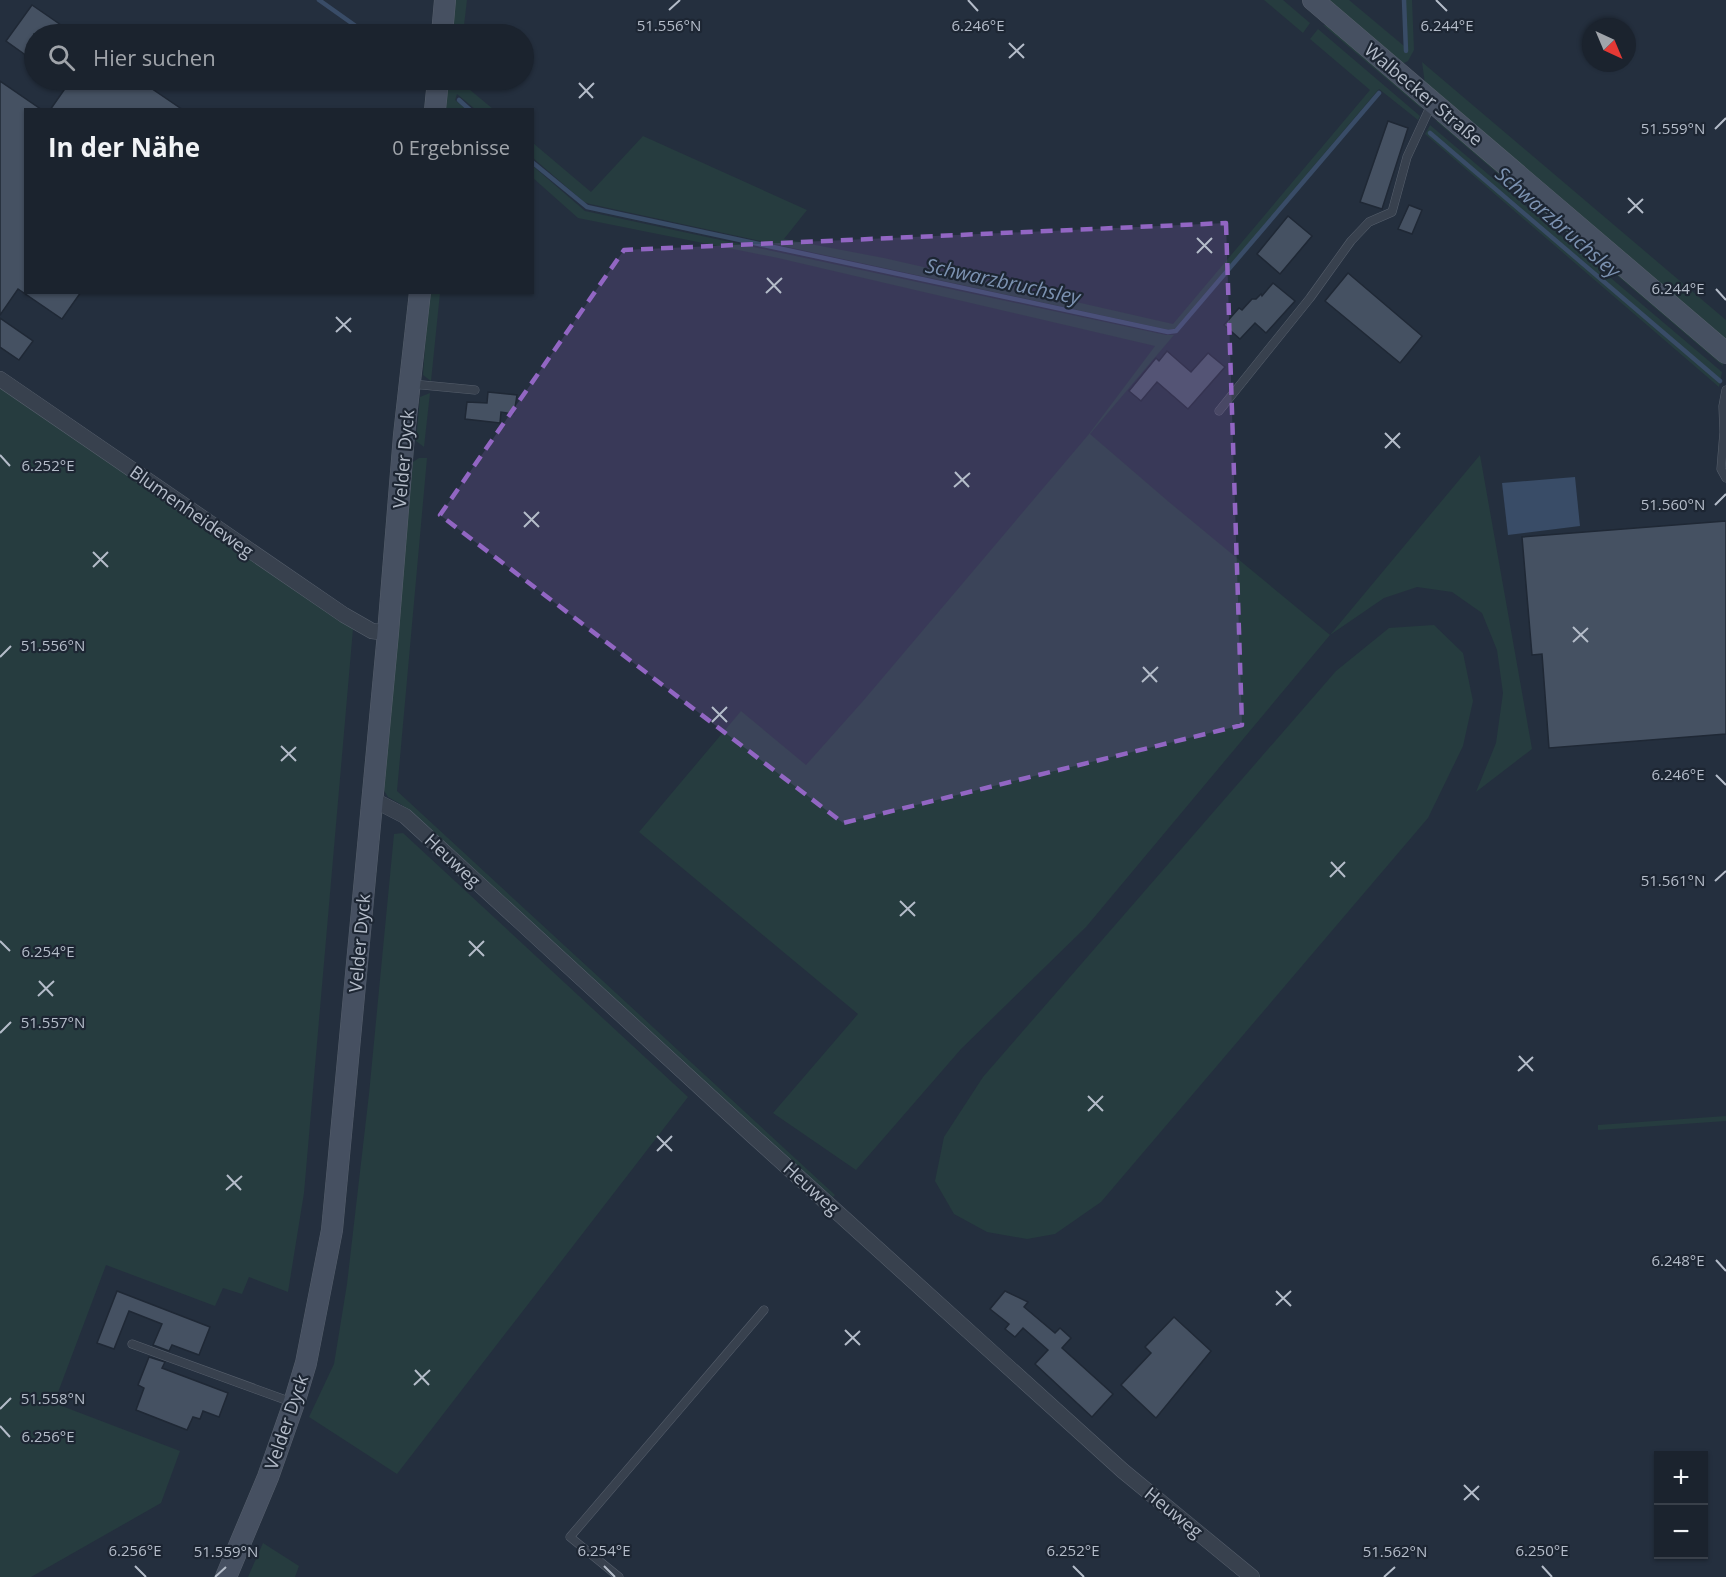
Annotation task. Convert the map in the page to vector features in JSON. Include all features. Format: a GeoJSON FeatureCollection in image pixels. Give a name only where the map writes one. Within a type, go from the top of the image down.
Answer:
{"type":"FeatureCollection","features":[{"type":"Feature","properties":{"kind":"main road"},"geometry":{"type":"LineString","coordinates":[[443,24],[445,0]]}},
{"type":"Feature","properties":{"kind":"main road","name":"Walbecker Straße"},"geometry":{"type":"LineString","coordinates":[[1313,0],[1726,353]]}},
{"type":"Feature","properties":{"kind":"main road"},"geometry":{"type":"LineString","coordinates":[[435,108],[437,90]]}},
{"type":"Feature","properties":{"kind":"main road","name":"Velder Dyck"},"geometry":{"type":"LineString","coordinates":[[226,1577],[268,1477],[294,1403],[306,1363],[332,1230],[420,294]]}},
{"type":"Feature","properties":{"kind":"street","name":"Blumenheideweg"},"geometry":{"type":"LineString","coordinates":[[0,379],[344,615],[372,631],[388,633]]}},
{"type":"Feature","properties":{"kind":"street","name":"Heuweg"},"geometry":{"type":"LineString","coordinates":[[372,799],[405,816],[1123,1471],[1252,1577]]}},
{"type":"Feature","properties":{"kind":"lane"},"geometry":{"type":"LineString","coordinates":[[1219,411],[1310,298],[1351,241],[1369,222],[1392,212],[1407,157],[1433,101]]}},
{"type":"Feature","properties":{"kind":"lane"},"geometry":{"type":"LineString","coordinates":[[410,384],[475,390]]}},
{"type":"Feature","properties":{"kind":"lane"},"geometry":{"type":"LineString","coordinates":[[1726,390],[1723,406],[1725,433],[1721,469],[1726,478]]}},
{"type":"Feature","properties":{"kind":"lane"},"geometry":{"type":"LineString","coordinates":[[619,1577],[570,1537],[764,1310]]}},
{"type":"Feature","properties":{"kind":"lane"},"geometry":{"type":"LineString","coordinates":[[132,1344],[294,1403]]}},
{"type":"Feature","properties":{"kind":"highlighted area"},"geometry":{"type":"Polygon","coordinates":[[[1226,223],[1242,725],[843,823],[440,515],[624,250],[1226,223]]]}},
{"type":"Feature","properties":{"kind":"green space"},"geometry":{"type":"Polygon","coordinates":[[[455,0],[467,0],[464,24],[453,24],[455,0]]]}},
{"type":"Feature","properties":{"kind":"green space"},"geometry":{"type":"Polygon","coordinates":[[[1264,0],[1283,0],[1310,23],[1303,33],[1264,0]]]}},
{"type":"Feature","properties":{"kind":"green space"},"geometry":{"type":"Polygon","coordinates":[[[1328,0],[1349,0],[1404,46],[1402,0],[1412,0],[1414,50],[1408,61],[1402,64],[1328,0]]]}},
{"type":"Feature","properties":{"kind":"green space"},"geometry":{"type":"Polygon","coordinates":[[[1323,25],[1331,26],[1420,102],[1422,109],[1323,25]]]}},
{"type":"Feature","properties":{"kind":"green space"},"geometry":{"type":"Polygon","coordinates":[[[1318,29],[1420,116],[1418,120],[1379,89],[1176,329],[1169,330],[590,204],[584,202],[534,159],[534,144],[591,192],[643,136],[807,210],[784,239],[884,258],[1173,324],[1370,90],[1310,39],[1318,29]]]}},
{"type":"Feature","properties":{"kind":"green space"},"geometry":{"type":"Polygon","coordinates":[[[1422,62],[1726,320],[1726,339],[1425,84],[1422,62]]]}},
{"type":"Feature","properties":{"kind":"green space"},"geometry":{"type":"Polygon","coordinates":[[[447,90],[470,90],[492,108],[474,108],[457,94],[455,100],[465,108],[446,108],[447,90]]]}},
{"type":"Feature","properties":{"kind":"green space"},"geometry":{"type":"Polygon","coordinates":[[[1441,119],[1721,356],[1723,366],[1436,121],[1441,119]]]}},
{"type":"Feature","properties":{"kind":"green space"},"geometry":{"type":"Polygon","coordinates":[[[1430,125],[1722,372],[1719,387],[1425,134],[1430,125]]]}},
{"type":"Feature","properties":{"kind":"green space"},"geometry":{"type":"Polygon","coordinates":[[[534,167],[585,211],[1174,335],[1090,434],[1330,635],[1086,927],[961,1049],[856,1170],[773,1113],[858,1014],[639,832],[741,711],[806,765],[1089,434],[1155,346],[778,258],[578,218],[534,179],[534,167]]]}},
{"type":"Feature","properties":{"kind":"green space"},"geometry":{"type":"Polygon","coordinates":[[[429,294],[440,294],[431,381],[423,375],[429,294]]]}},
{"type":"Feature","properties":{"kind":"green space"},"geometry":{"type":"Polygon","coordinates":[[[0,385],[353,629],[304,1193],[288,1292],[249,1277],[242,1294],[223,1288],[215,1306],[106,1265],[54,1403],[180,1451],[161,1503],[31,1577],[0,1577],[0,385]]]}},
{"type":"Feature","properties":{"kind":"green space"},"geometry":{"type":"Polygon","coordinates":[[[430,393],[424,447],[416,441],[420,397],[430,393]]]}},
{"type":"Feature","properties":{"kind":"green space"},"geometry":{"type":"Polygon","coordinates":[[[1480,455],[1532,749],[1476,792],[1496,743],[1503,693],[1497,650],[1482,613],[1452,592],[1417,587],[1384,598],[1330,635],[1480,455]]]}},
{"type":"Feature","properties":{"kind":"green space"},"geometry":{"type":"Polygon","coordinates":[[[419,458],[427,458],[397,791],[835,1195],[833,1197],[814,1183],[544,939],[402,805],[388,797],[383,789],[413,462],[419,458]]]}},
{"type":"Feature","properties":{"kind":"green space"},"geometry":{"type":"Polygon","coordinates":[[[1434,625],[1463,653],[1473,701],[1463,746],[1428,818],[1101,1202],[1055,1234],[1027,1239],[987,1232],[954,1214],[935,1181],[944,1137],[983,1077],[1336,671],[1389,628],[1434,625]]]}},
{"type":"Feature","properties":{"kind":"green space"},"geometry":{"type":"Polygon","coordinates":[[[403,833],[688,1097],[397,1474],[309,1417],[334,1364],[347,1284],[369,1094],[394,834],[403,833]]]}},
{"type":"Feature","properties":{"kind":"green space"},"geometry":{"type":"Polygon","coordinates":[[[1726,1116],[1726,1121],[1598,1130],[1598,1125],[1726,1116]]]}},
{"type":"Feature","properties":{"kind":"green space"},"geometry":{"type":"Polygon","coordinates":[[[263,1543],[299,1566],[295,1577],[248,1577],[263,1543]]]}},
{"type":"Feature","properties":{"kind":"water"},"geometry":{"type":"Polygon","coordinates":[[[1575,477],[1580,526],[1508,535],[1502,483],[1575,477]]]}},
{"type":"Feature","properties":{"kind":"building"},"geometry":{"type":"Polygon","coordinates":[[[32,5],[60,24],[24,24],[24,54],[6,41],[32,5]]]}},
{"type":"Feature","properties":{"kind":"building"},"geometry":{"type":"Polygon","coordinates":[[[0,81],[39,108],[24,108],[24,293],[18,289],[0,315],[0,81]]]}},
{"type":"Feature","properties":{"kind":"building"},"geometry":{"type":"Polygon","coordinates":[[[64,90],[154,90],[180,108],[51,108],[64,90]]]}},
{"type":"Feature","properties":{"kind":"building"},"geometry":{"type":"Polygon","coordinates":[[[1388,121],[1408,128],[1382,209],[1360,202],[1388,121]]]}},
{"type":"Feature","properties":{"kind":"building"},"geometry":{"type":"Polygon","coordinates":[[[1409,205],[1422,210],[1412,234],[1398,229],[1409,205]]]}},
{"type":"Feature","properties":{"kind":"building"},"geometry":{"type":"Polygon","coordinates":[[[1288,216],[1312,236],[1280,274],[1257,254],[1288,216]]]}},
{"type":"Feature","properties":{"kind":"building"},"geometry":{"type":"Polygon","coordinates":[[[1348,273],[1422,336],[1400,363],[1325,301],[1348,273]]]}},
{"type":"Feature","properties":{"kind":"building"},"geometry":{"type":"Polygon","coordinates":[[[1273,283],[1295,301],[1266,333],[1255,323],[1240,339],[1224,325],[1239,308],[1242,310],[1252,299],[1256,299],[1261,294],[1262,296],[1273,283]]]}},
{"type":"Feature","properties":{"kind":"building"},"geometry":{"type":"Polygon","coordinates":[[[25,294],[80,294],[62,319],[25,294]]]}},
{"type":"Feature","properties":{"kind":"building"},"geometry":{"type":"Polygon","coordinates":[[[0,318],[33,341],[19,360],[0,347],[0,318]]]}},
{"type":"Feature","properties":{"kind":"building"},"geometry":{"type":"Polygon","coordinates":[[[1167,351],[1191,372],[1208,353],[1225,367],[1188,409],[1157,382],[1141,401],[1129,391],[1156,358],[1159,361],[1167,351]]]}},
{"type":"Feature","properties":{"kind":"building"},"geometry":{"type":"Polygon","coordinates":[[[488,392],[517,395],[514,414],[501,412],[500,423],[465,419],[467,402],[487,403],[488,392]]]}},
{"type":"Feature","properties":{"kind":"building"},"geometry":{"type":"Polygon","coordinates":[[[1726,521],[1726,734],[1549,748],[1542,654],[1532,655],[1522,537],[1726,521]]]}},
{"type":"Feature","properties":{"kind":"building"},"geometry":{"type":"Polygon","coordinates":[[[117,1291],[210,1327],[199,1355],[172,1345],[169,1351],[153,1345],[162,1324],[129,1311],[114,1349],[97,1343],[117,1291]]]}},
{"type":"Feature","properties":{"kind":"building"},"geometry":{"type":"Polygon","coordinates":[[[1005,1291],[1028,1302],[1024,1307],[1055,1333],[1060,1328],[1071,1338],[1062,1348],[1113,1394],[1092,1417],[1035,1364],[1048,1350],[1023,1328],[1015,1337],[1005,1329],[1009,1324],[990,1309],[1005,1291]]]}},
{"type":"Feature","properties":{"kind":"building"},"geometry":{"type":"Polygon","coordinates":[[[1174,1317],[1211,1351],[1156,1418],[1121,1385],[1151,1353],[1145,1347],[1174,1317]]]}},
{"type":"Feature","properties":{"kind":"building"},"geometry":{"type":"Polygon","coordinates":[[[149,1357],[165,1362],[162,1368],[228,1393],[219,1417],[203,1411],[200,1419],[193,1417],[187,1430],[136,1410],[144,1388],[138,1385],[149,1357]]]}},
{"type":"Feature","properties":{"kind":"waterway","name":"Schwarzbruchsley"},"geometry":{"type":"LineString","coordinates":[[319,0],[353,24]]}},
{"type":"Feature","properties":{"kind":"waterway"},"geometry":{"type":"LineString","coordinates":[[1404,0],[1406,51]]}},
{"type":"Feature","properties":{"kind":"waterway","name":"Schwarzbruchsley"},"geometry":{"type":"LineString","coordinates":[[534,164],[587,207],[1168,332],[1176,331],[1379,93]]}},
{"type":"Feature","properties":{"kind":"waterway","name":"Schwarzbruchsley"},"geometry":{"type":"LineString","coordinates":[[459,100],[468,108]]}},
{"type":"Feature","properties":{"kind":"waterway","name":"Schwarzbruchsley"},"geometry":{"type":"LineString","coordinates":[[1430,133],[1720,381]]}}]}
